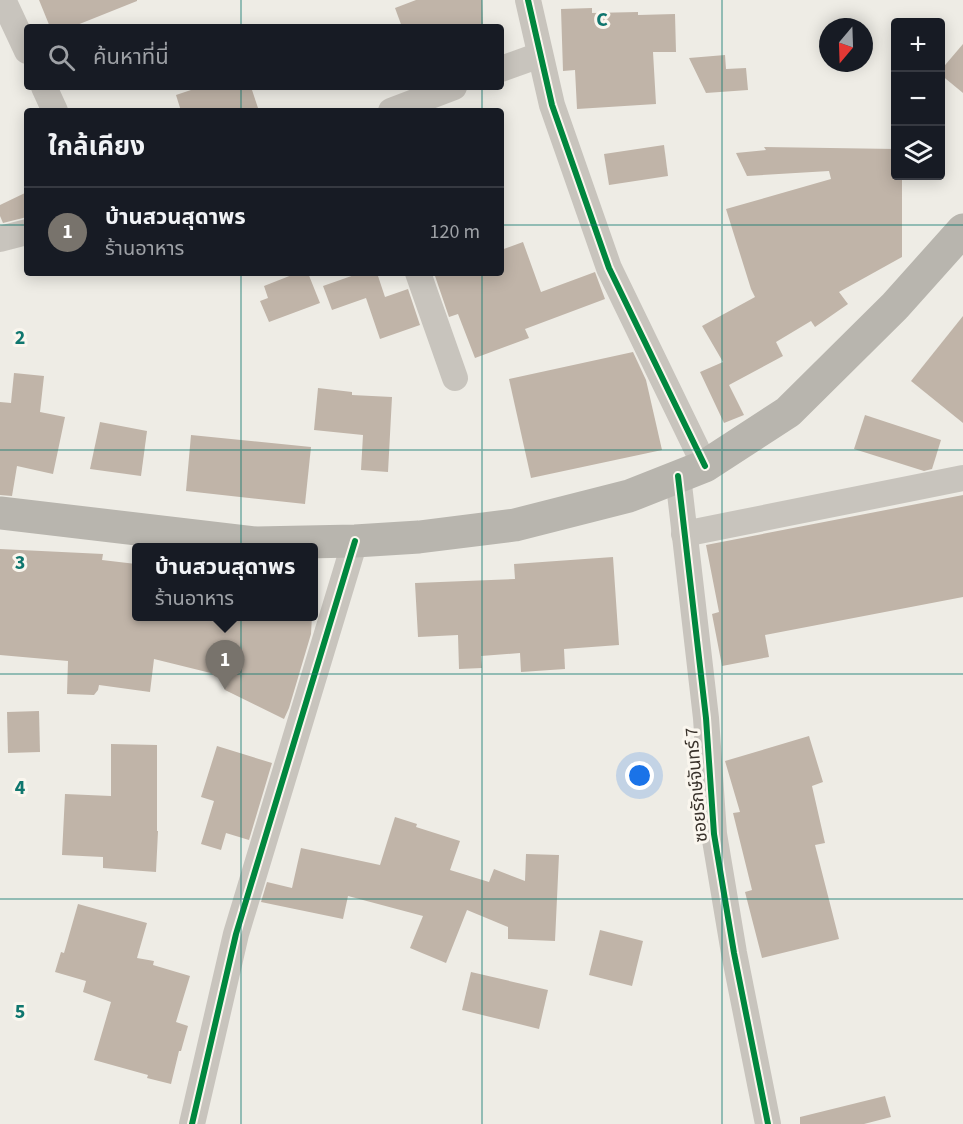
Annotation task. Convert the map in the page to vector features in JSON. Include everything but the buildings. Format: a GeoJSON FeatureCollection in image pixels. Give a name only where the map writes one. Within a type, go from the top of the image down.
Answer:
{"type":"FeatureCollection","features":[{"type":"Feature","properties":{"kind":"main road"},"geometry":{"type":"LineString","coordinates":[[0,513],[256,543],[356,542],[514,525],[629,496],[691,471],[788,412],[895,306],[963,230]]}},
{"type":"Feature","properties":{"kind":"street","name":"ซอยรักษ์จันทร์ 7"},"geometry":{"type":"LineString","coordinates":[[528,0],[552,105],[609,268],[691,471],[684,534],[706,718],[714,834],[734,953],[768,1124]]}},
{"type":"Feature","properties":{"kind":"street"},"geometry":{"type":"LineString","coordinates":[[0,5],[6,6],[24,45]]}},
{"type":"Feature","properties":{"kind":"street"},"geometry":{"type":"LineString","coordinates":[[504,68],[540,55]]}},
{"type":"Feature","properties":{"kind":"street"},"geometry":{"type":"LineString","coordinates":[[45,90],[54,108]]}},
{"type":"Feature","properties":{"kind":"street"},"geometry":{"type":"LineString","coordinates":[[399,108],[446,90]]}},
{"type":"Feature","properties":{"kind":"street"},"geometry":{"type":"LineString","coordinates":[[0,239],[24,233]]}},
{"type":"Feature","properties":{"kind":"street"},"geometry":{"type":"LineString","coordinates":[[419,276],[455,378]]}},
{"type":"Feature","properties":{"kind":"street"},"geometry":{"type":"LineString","coordinates":[[684,534],[963,478]]}},
{"type":"Feature","properties":{"kind":"street"},"geometry":{"type":"LineString","coordinates":[[192,1124],[237,934],[356,542]]}},
{"type":"Feature","properties":{"kind":"cycle path"},"geometry":{"type":"LineString","coordinates":[[528,0],[552,105],[609,268],[705,466]]}},
{"type":"Feature","properties":{"kind":"cycle path"},"geometry":{"type":"LineString","coordinates":[[678,476],[706,718],[714,834],[734,953],[768,1124]]}},
{"type":"Feature","properties":{"kind":"cycle path"},"geometry":{"type":"LineString","coordinates":[[192,1124],[236,934],[355,541]]}},
{"type":"Feature","properties":{"kind":"place","name":"บ้านสวนสุดาพร"},"geometry":{"type":"Point","coordinates":[225,690]}}]}
